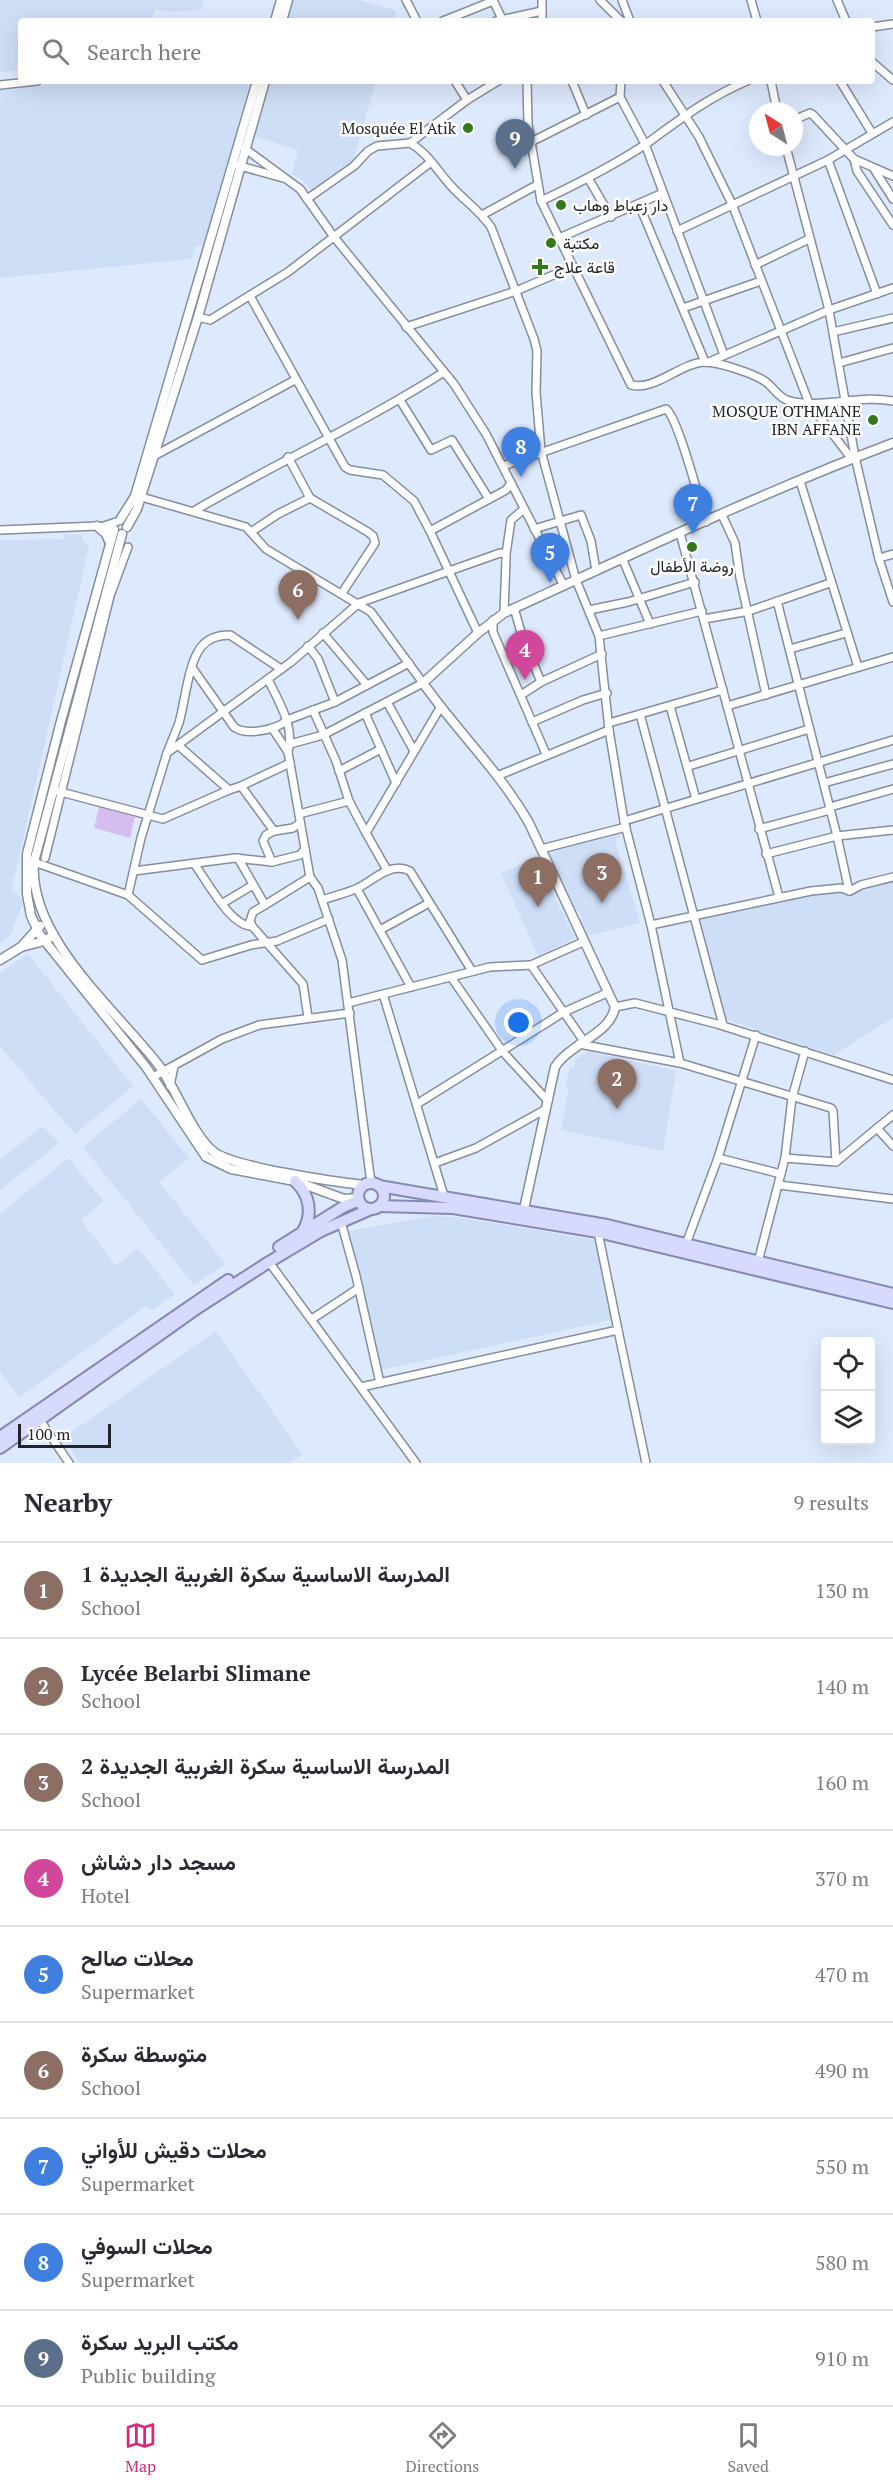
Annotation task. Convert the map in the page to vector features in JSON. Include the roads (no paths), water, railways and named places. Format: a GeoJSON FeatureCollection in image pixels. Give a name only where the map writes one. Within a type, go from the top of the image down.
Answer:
{"type":"FeatureCollection","features":[{"type":"Feature","properties":{"kind":"main road"},"geometry":{"type":"LineString","coordinates":[[295,1181],[304,1192],[309,1205],[308,1218],[303,1231]]}},
{"type":"Feature","properties":{"kind":"main road"},"geometry":{"type":"LineString","coordinates":[[0,1448],[199,1307],[269,1262],[321,1231],[375,1208],[384,1196],[372,1184]]}},
{"type":"Feature","properties":{"kind":"main road"},"geometry":{"type":"LineString","coordinates":[[893,1294],[686,1244],[524,1209],[372,1184],[359,1190],[358,1199],[363,1207],[453,1208],[598,1232],[893,1303]]}},
{"type":"Feature","properties":{"kind":"main road"},"geometry":{"type":"LineString","coordinates":[[0,1437],[192,1302],[303,1231],[358,1199]]}},
{"type":"Feature","properties":{"kind":"street"},"geometry":{"type":"LineString","coordinates":[[276,18],[281,0]]}},
{"type":"Feature","properties":{"kind":"street"},"geometry":{"type":"LineString","coordinates":[[283,18],[288,0]]}},
{"type":"Feature","properties":{"kind":"street"},"geometry":{"type":"LineString","coordinates":[[406,0],[415,18]]}},
{"type":"Feature","properties":{"kind":"street"},"geometry":{"type":"LineString","coordinates":[[542,0],[542,18]]}},
{"type":"Feature","properties":{"kind":"street"},"geometry":{"type":"LineString","coordinates":[[600,0],[618,18]]}},
{"type":"Feature","properties":{"kind":"street"},"geometry":{"type":"LineString","coordinates":[[622,0],[629,18]]}},
{"type":"Feature","properties":{"kind":"street"},"geometry":{"type":"LineString","coordinates":[[751,0],[756,18]]}},
{"type":"Feature","properties":{"kind":"street"},"geometry":{"type":"LineString","coordinates":[[837,0],[845,18]]}},
{"type":"Feature","properties":{"kind":"street"},"geometry":{"type":"LineString","coordinates":[[453,18],[493,1],[498,18]]}},
{"type":"Feature","properties":{"kind":"street"},"geometry":{"type":"LineString","coordinates":[[509,18],[542,11]]}},
{"type":"Feature","properties":{"kind":"street"},"geometry":{"type":"LineString","coordinates":[[875,27],[893,24]]}},
{"type":"Feature","properties":{"kind":"street"},"geometry":{"type":"LineString","coordinates":[[875,65],[893,80]]}},
{"type":"Feature","properties":{"kind":"street"},"geometry":{"type":"LineString","coordinates":[[0,85],[18,83]]}},
{"type":"Feature","properties":{"kind":"street"},"geometry":{"type":"LineString","coordinates":[[242,147],[257,84]]}},
{"type":"Feature","properties":{"kind":"street"},"geometry":{"type":"LineString","coordinates":[[138,496],[236,165],[264,84]]}},
{"type":"Feature","properties":{"kind":"street"},"geometry":{"type":"LineString","coordinates":[[457,84],[466,100]]}},
{"type":"Feature","properties":{"kind":"street"},"geometry":{"type":"LineString","coordinates":[[307,199],[354,166],[368,151],[377,146],[410,143],[466,100],[493,84]]}},
{"type":"Feature","properties":{"kind":"street"},"geometry":{"type":"LineString","coordinates":[[527,84],[531,142],[541,201],[631,385],[643,385],[707,363],[829,310],[893,288]]}},
{"type":"Feature","properties":{"kind":"street"},"geometry":{"type":"LineString","coordinates":[[573,84],[586,115]]}},
{"type":"Feature","properties":{"kind":"street"},"geometry":{"type":"LineString","coordinates":[[621,84],[620,97],[645,144],[724,355]]}},
{"type":"Feature","properties":{"kind":"street"},"geometry":{"type":"LineString","coordinates":[[665,84],[699,137],[732,204],[779,331],[809,403],[853,458]]}},
{"type":"Feature","properties":{"kind":"street"},"geometry":{"type":"LineString","coordinates":[[541,201],[588,178],[645,144],[685,114],[741,84]]}},
{"type":"Feature","properties":{"kind":"street"},"geometry":{"type":"LineString","coordinates":[[772,84],[775,102]]}},
{"type":"Feature","properties":{"kind":"street"},"geometry":{"type":"LineString","coordinates":[[842,84],[872,133]]}},
{"type":"Feature","properties":{"kind":"street"},"geometry":{"type":"LineString","coordinates":[[531,142],[620,97]]}},
{"type":"Feature","properties":{"kind":"street"},"geometry":{"type":"LineString","coordinates":[[803,116],[810,113],[813,115],[854,159],[893,176]]}},
{"type":"Feature","properties":{"kind":"street"},"geometry":{"type":"LineString","coordinates":[[677,231],[828,159],[893,122]]}},
{"type":"Feature","properties":{"kind":"street"},"geometry":{"type":"LineString","coordinates":[[410,143],[431,162],[451,187],[482,215],[500,246],[537,351],[536,392],[541,451],[576,580],[599,636],[609,727],[625,824],[651,925],[680,1063]]}},
{"type":"Feature","properties":{"kind":"street"},"geometry":{"type":"LineString","coordinates":[[242,147],[289,180],[307,199],[334,237],[470,406],[564,586]]}},
{"type":"Feature","properties":{"kind":"street"},"geometry":{"type":"LineString","coordinates":[[789,156],[829,310],[847,402],[853,458],[893,602]]}},
{"type":"Feature","properties":{"kind":"street"},"geometry":{"type":"LineString","coordinates":[[828,159],[877,294]]}},
{"type":"Feature","properties":{"kind":"street"},"geometry":{"type":"LineString","coordinates":[[854,159],[857,171],[893,225]]}},
{"type":"Feature","properties":{"kind":"street"},"geometry":{"type":"LineString","coordinates":[[198,316],[210,320],[288,272],[431,162]]}},
{"type":"Feature","properties":{"kind":"street"},"geometry":{"type":"LineString","coordinates":[[236,165],[289,180]]}},
{"type":"Feature","properties":{"kind":"street"},"geometry":{"type":"LineString","coordinates":[[236,165],[198,316],[154,456],[138,496],[110,542],[77,695],[65,740],[27,854],[27,894],[36,928],[44,941],[153,1077],[196,1146],[210,1161],[231,1169],[295,1181],[339,1198],[358,1199]]}},
{"type":"Feature","properties":{"kind":"street"},"geometry":{"type":"LineString","coordinates":[[874,169],[893,199]]}},
{"type":"Feature","properties":{"kind":"street"},"geometry":{"type":"LineString","coordinates":[[588,178],[611,217]]}},
{"type":"Feature","properties":{"kind":"street"},"geometry":{"type":"LineString","coordinates":[[482,215],[537,185]]}},
{"type":"Feature","properties":{"kind":"street"},"geometry":{"type":"LineString","coordinates":[[559,238],[663,193]]}},
{"type":"Feature","properties":{"kind":"street"},"geometry":{"type":"LineString","coordinates":[[643,214],[707,363],[764,381],[784,399],[809,403],[893,401]]}},
{"type":"Feature","properties":{"kind":"street"},"geometry":{"type":"LineString","coordinates":[[755,265],[809,239]]}},
{"type":"Feature","properties":{"kind":"street"},"geometry":{"type":"LineString","coordinates":[[406,327],[516,291],[573,267]]}},
{"type":"Feature","properties":{"kind":"street"},"geometry":{"type":"LineString","coordinates":[[683,308],[761,281]]}},
{"type":"Feature","properties":{"kind":"street"},"geometry":{"type":"LineString","coordinates":[[250,296],[345,467],[350,470],[378,473],[391,480],[418,506],[478,633]]}},
{"type":"Feature","properties":{"kind":"street"},"geometry":{"type":"LineString","coordinates":[[833,332],[893,318]]}},
{"type":"Feature","properties":{"kind":"street"},"geometry":{"type":"LineString","coordinates":[[839,363],[893,348]]}},
{"type":"Feature","properties":{"kind":"street"},"geometry":{"type":"LineString","coordinates":[[194,511],[288,457],[400,400],[444,372]]}},
{"type":"Feature","properties":{"kind":"street"},"geometry":{"type":"LineString","coordinates":[[154,456],[295,380]]}},
{"type":"Feature","properties":{"kind":"street"},"geometry":{"type":"LineString","coordinates":[[400,400],[431,450],[452,440],[489,499]]}},
{"type":"Feature","properties":{"kind":"street"},"geometry":{"type":"LineString","coordinates":[[503,466],[666,409],[679,435],[706,522]]}},
{"type":"Feature","properties":{"kind":"street"},"geometry":{"type":"LineString","coordinates":[[290,744],[323,735],[423,683],[493,620],[514,608],[800,481],[893,443]]}},
{"type":"Feature","properties":{"kind":"street"},"geometry":{"type":"LineString","coordinates":[[288,457],[310,498],[368,532],[374,539],[375,543],[342,594]]}},
{"type":"Feature","properties":{"kind":"street"},"geometry":{"type":"LineString","coordinates":[[800,481],[858,667]]}},
{"type":"Feature","properties":{"kind":"street"},"geometry":{"type":"LineString","coordinates":[[430,531],[506,489],[511,483]]}},
{"type":"Feature","properties":{"kind":"street"},"geometry":{"type":"LineString","coordinates":[[138,496],[236,523],[251,532],[266,549],[359,603],[381,622],[440,708],[513,795],[542,849],[615,1007]]}},
{"type":"Feature","properties":{"kind":"street"},"geometry":{"type":"LineString","coordinates":[[251,532],[278,514],[310,498]]}},
{"type":"Feature","properties":{"kind":"street"},"geometry":{"type":"LineString","coordinates":[[504,613],[506,554],[511,520],[524,509]]}},
{"type":"Feature","properties":{"kind":"street"},"geometry":{"type":"LineString","coordinates":[[534,529],[581,515],[591,541],[596,571]]}},
{"type":"Feature","properties":{"kind":"street"},"geometry":{"type":"LineString","coordinates":[[722,515],[735,543],[766,695]]}},
{"type":"Feature","properties":{"kind":"street"},"geometry":{"type":"LineString","coordinates":[[99,526],[110,542]]}},
{"type":"Feature","properties":{"kind":"street"},"geometry":{"type":"LineString","coordinates":[[0,530],[119,527]]}},
{"type":"Feature","properties":{"kind":"street"},"geometry":{"type":"LineString","coordinates":[[119,527],[107,595],[51,790],[34,862],[37,898],[46,922],[105,1003],[162,1070],[207,1145],[226,1159],[372,1184],[342,960],[322,900],[310,877],[288,752],[272,728]]}},
{"type":"Feature","properties":{"kind":"street"},"geometry":{"type":"LineString","coordinates":[[680,534],[695,582],[759,829],[779,897]]}},
{"type":"Feature","properties":{"kind":"street"},"geometry":{"type":"LineString","coordinates":[[97,606],[107,595],[128,547]]}},
{"type":"Feature","properties":{"kind":"street"},"geometry":{"type":"LineString","coordinates":[[167,753],[281,669],[359,603],[494,554],[506,554]]}},
{"type":"Feature","properties":{"kind":"street"},"geometry":{"type":"LineString","coordinates":[[879,558],[893,554]]}},
{"type":"Feature","properties":{"kind":"street"},"geometry":{"type":"LineString","coordinates":[[623,560],[651,624]]}},
{"type":"Feature","properties":{"kind":"street"},"geometry":{"type":"LineString","coordinates":[[589,610],[695,582]]}},
{"type":"Feature","properties":{"kind":"street"},"geometry":{"type":"LineString","coordinates":[[599,636],[703,615],[748,611],[830,583]]}},
{"type":"Feature","properties":{"kind":"street"},"geometry":{"type":"LineString","coordinates":[[777,601],[849,891]]}},
{"type":"Feature","properties":{"kind":"street"},"geometry":{"type":"LineString","coordinates":[[514,608],[523,639],[541,682]]}},
{"type":"Feature","properties":{"kind":"street"},"geometry":{"type":"LineString","coordinates":[[493,620],[493,632],[546,754]]}},
{"type":"Feature","properties":{"kind":"street"},"geometry":{"type":"LineString","coordinates":[[322,633],[367,685]]}},
{"type":"Feature","properties":{"kind":"street"},"geometry":{"type":"LineString","coordinates":[[790,650],[846,633]]}},
{"type":"Feature","properties":{"kind":"street"},"geometry":{"type":"LineString","coordinates":[[128,895],[148,814],[202,646],[221,635],[240,640],[281,669]]}},
{"type":"Feature","properties":{"kind":"street"},"geometry":{"type":"LineString","coordinates":[[308,646],[318,659],[335,702]]}},
{"type":"Feature","properties":{"kind":"street"},"geometry":{"type":"LineString","coordinates":[[521,695],[541,682],[602,654]]}},
{"type":"Feature","properties":{"kind":"street"},"geometry":{"type":"LineString","coordinates":[[727,706],[893,657]]}},
{"type":"Feature","properties":{"kind":"street"},"geometry":{"type":"LineString","coordinates":[[193,669],[237,730],[272,728],[335,702],[409,663]]}},
{"type":"Feature","properties":{"kind":"street"},"geometry":{"type":"LineString","coordinates":[[268,679],[287,720],[290,744],[288,752]]}},
{"type":"Feature","properties":{"kind":"street"},"geometry":{"type":"LineString","coordinates":[[496,776],[640,714],[723,690]]}},
{"type":"Feature","properties":{"kind":"street"},"geometry":{"type":"LineString","coordinates":[[532,723],[583,700],[607,693]]}},
{"type":"Feature","properties":{"kind":"street"},"geometry":{"type":"LineString","coordinates":[[387,702],[414,752]]}},
{"type":"Feature","properties":{"kind":"street"},"geometry":{"type":"LineString","coordinates":[[670,705],[689,766],[696,799]]}},
{"type":"Feature","properties":{"kind":"street"},"geometry":{"type":"LineString","coordinates":[[366,833],[440,708]]}},
{"type":"Feature","properties":{"kind":"street"},"geometry":{"type":"LineString","coordinates":[[313,710],[349,801],[387,870]]}},
{"type":"Feature","properties":{"kind":"street"},"geometry":{"type":"LineString","coordinates":[[365,713],[396,783]]}},
{"type":"Feature","properties":{"kind":"street"},"geometry":{"type":"LineString","coordinates":[[640,714],[723,1025]]}},
{"type":"Feature","properties":{"kind":"street"},"geometry":{"type":"LineString","coordinates":[[689,766],[809,729]]}},
{"type":"Feature","properties":{"kind":"street"},"geometry":{"type":"LineString","coordinates":[[45,858],[61,792],[65,740]]}},
{"type":"Feature","properties":{"kind":"street"},"geometry":{"type":"LineString","coordinates":[[542,849],[625,824],[696,799],[893,740]]}},
{"type":"Feature","properties":{"kind":"street"},"geometry":{"type":"LineString","coordinates":[[179,746],[229,790]]}},
{"type":"Feature","properties":{"kind":"street"},"geometry":{"type":"LineString","coordinates":[[339,771],[381,750]]}},
{"type":"Feature","properties":{"kind":"street"},"geometry":{"type":"LineString","coordinates":[[51,790],[166,818],[290,763]]}},
{"type":"Feature","properties":{"kind":"street"},"geometry":{"type":"LineString","coordinates":[[824,783],[893,764]]}},
{"type":"Feature","properties":{"kind":"street"},"geometry":{"type":"LineString","coordinates":[[241,786],[274,831]]}},
{"type":"Feature","properties":{"kind":"street"},"geometry":{"type":"LineString","coordinates":[[759,829],[893,789]]}},
{"type":"Feature","properties":{"kind":"street"},"geometry":{"type":"LineString","coordinates":[[299,814],[349,801]]}},
{"type":"Feature","properties":{"kind":"street"},"geometry":{"type":"LineString","coordinates":[[272,862],[263,841],[266,835],[274,831],[293,828],[300,822]]}},
{"type":"Feature","properties":{"kind":"street"},"geometry":{"type":"LineString","coordinates":[[766,854],[837,836],[893,830]]}},
{"type":"Feature","properties":{"kind":"street"},"geometry":{"type":"LineString","coordinates":[[134,871],[238,858],[272,862],[300,855],[305,849]]}},
{"type":"Feature","properties":{"kind":"street"},"geometry":{"type":"LineString","coordinates":[[238,858],[265,905]]}},
{"type":"Feature","properties":{"kind":"street"},"geometry":{"type":"LineString","coordinates":[[34,862],[128,895],[202,960],[251,945],[267,943],[329,919]]}},
{"type":"Feature","properties":{"kind":"street"},"geometry":{"type":"LineString","coordinates":[[195,865],[239,924],[252,926]]}},
{"type":"Feature","properties":{"kind":"street"},"geometry":{"type":"LineString","coordinates":[[322,900],[357,889],[387,870],[410,871],[472,971]]}},
{"type":"Feature","properties":{"kind":"street"},"geometry":{"type":"LineString","coordinates":[[308,1017],[303,984],[250,921],[253,912],[310,877]]}},
{"type":"Feature","properties":{"kind":"street"},"geometry":{"type":"LineString","coordinates":[[651,925],[694,918],[817,890],[841,888],[849,891],[861,885],[893,877]]}},
{"type":"Feature","properties":{"kind":"street"},"geometry":{"type":"LineString","coordinates":[[223,903],[254,885]]}},
{"type":"Feature","properties":{"kind":"street"},"geometry":{"type":"LineString","coordinates":[[357,889],[411,987]]}},
{"type":"Feature","properties":{"kind":"street"},"geometry":{"type":"LineString","coordinates":[[380,930],[429,903]]}},
{"type":"Feature","properties":{"kind":"street"},"geometry":{"type":"LineString","coordinates":[[21,947],[36,928],[46,922]]}},
{"type":"Feature","properties":{"kind":"street"},"geometry":{"type":"LineString","coordinates":[[0,960],[21,947],[44,941],[54,935]]}},
{"type":"Feature","properties":{"kind":"street"},"geometry":{"type":"LineString","coordinates":[[348,1004],[472,971],[531,964],[583,942]]}},
{"type":"Feature","properties":{"kind":"street"},"geometry":{"type":"LineString","coordinates":[[531,964],[564,1012],[580,1042]]}},
{"type":"Feature","properties":{"kind":"street"},"geometry":{"type":"LineString","coordinates":[[451,976],[501,1050],[547,1105]]}},
{"type":"Feature","properties":{"kind":"street"},"geometry":{"type":"LineString","coordinates":[[417,1104],[564,1012],[607,993]]}},
{"type":"Feature","properties":{"kind":"street"},"geometry":{"type":"LineString","coordinates":[[383,994],[444,1196]]}},
{"type":"Feature","properties":{"kind":"street"},"geometry":{"type":"LineString","coordinates":[[615,1007],[635,1003],[723,1025],[893,1080]]}},
{"type":"Feature","properties":{"kind":"street"},"geometry":{"type":"LineString","coordinates":[[524,1209],[555,1067],[560,1059],[609,1020],[615,1007]]}},
{"type":"Feature","properties":{"kind":"street"},"geometry":{"type":"LineString","coordinates":[[153,1077],[222,1039],[260,1024],[350,1014]]}},
{"type":"Feature","properties":{"kind":"street"},"geometry":{"type":"LineString","coordinates":[[686,1244],[718,1158],[756,1035]]}},
{"type":"Feature","properties":{"kind":"street"},"geometry":{"type":"LineString","coordinates":[[580,1042],[680,1063],[832,1109],[836,1162]]}},
{"type":"Feature","properties":{"kind":"street"},"geometry":{"type":"LineString","coordinates":[[758,1262],[779,1185],[785,1158],[792,1098],[805,1051]]}},
{"type":"Feature","properties":{"kind":"street"},"geometry":{"type":"LineString","coordinates":[[162,1092],[172,1085],[174,1066]]}},
{"type":"Feature","properties":{"kind":"street"},"geometry":{"type":"LineString","coordinates":[[435,1163],[476,1148],[547,1105]]}},
{"type":"Feature","properties":{"kind":"street"},"geometry":{"type":"LineString","coordinates":[[785,1158],[836,1162],[893,1115]]}},
{"type":"Feature","properties":{"kind":"street"},"geometry":{"type":"LineString","coordinates":[[877,1128],[893,1146]]}},
{"type":"Feature","properties":{"kind":"street"},"geometry":{"type":"LineString","coordinates":[[718,1158],[781,1174]]}},
{"type":"Feature","properties":{"kind":"street"},"geometry":{"type":"LineString","coordinates":[[779,1185],[893,1199]]}},
{"type":"Feature","properties":{"kind":"street"},"geometry":{"type":"LineString","coordinates":[[340,1222],[359,1287],[380,1383]]}},
{"type":"Feature","properties":{"kind":"street"},"geometry":{"type":"LineString","coordinates":[[598,1232],[646,1463]]}},
{"type":"Feature","properties":{"kind":"street"},"geometry":{"type":"LineString","coordinates":[[269,1262],[416,1463]]}},
{"type":"Feature","properties":{"kind":"street"},"geometry":{"type":"LineString","coordinates":[[312,1319],[359,1287]]}},
{"type":"Feature","properties":{"kind":"street"},"geometry":{"type":"LineString","coordinates":[[361,1387],[618,1330]]}},
{"type":"Feature","properties":{"kind":"street"},"geometry":{"type":"LineString","coordinates":[[40,1420],[69,1463]]}},
{"type":"Feature","properties":{"kind":"place","name":"Mosquée El Atik"},"geometry":{"type":"Point","coordinates":[468,128]}},
{"type":"Feature","properties":{"kind":"place","name":"مكتب البريد سكرة"},"geometry":{"type":"Point","coordinates":[515,169]}},
{"type":"Feature","properties":{"kind":"place","name":"دار زعباط وهاب"},"geometry":{"type":"Point","coordinates":[561,205]}},
{"type":"Feature","properties":{"kind":"place","name":"مكتبة"},"geometry":{"type":"Point","coordinates":[551,243]}},
{"type":"Feature","properties":{"kind":"place","name":"قاعة علاج"},"geometry":{"type":"Point","coordinates":[540,267]}},
{"type":"Feature","properties":{"kind":"place","name":"MOSQUE OTHMANE IBN AFFANE"},"geometry":{"type":"Point","coordinates":[873,420]}},
{"type":"Feature","properties":{"kind":"place","name":"محلات السوفي"},"geometry":{"type":"Point","coordinates":[521,477]}},
{"type":"Feature","properties":{"kind":"place","name":"محلات دقيش للأواني"},"geometry":{"type":"Point","coordinates":[693,534]}},
{"type":"Feature","properties":{"kind":"place","name":"روضة الأطفال"},"geometry":{"type":"Point","coordinates":[692,547]}},
{"type":"Feature","properties":{"kind":"place","name":"محلات صالح"},"geometry":{"type":"Point","coordinates":[550,583]}},
{"type":"Feature","properties":{"kind":"place","name":"متوسطة سكرة"},"geometry":{"type":"Point","coordinates":[298,620]}},
{"type":"Feature","properties":{"kind":"place","name":"مسجد دار دشاش"},"geometry":{"type":"Point","coordinates":[525,680]}},
{"type":"Feature","properties":{"kind":"place","name":"المدرسة الاساسية سكرة الغربية الجديدة 2"},"geometry":{"type":"Point","coordinates":[602,903]}},
{"type":"Feature","properties":{"kind":"place","name":"المدرسة الاساسية سكرة الغربية الجديدة 1"},"geometry":{"type":"Point","coordinates":[538,907]}},
{"type":"Feature","properties":{"kind":"place","name":"Lycée Belarbi Slimane"},"geometry":{"type":"Point","coordinates":[617,1109]}}]}
